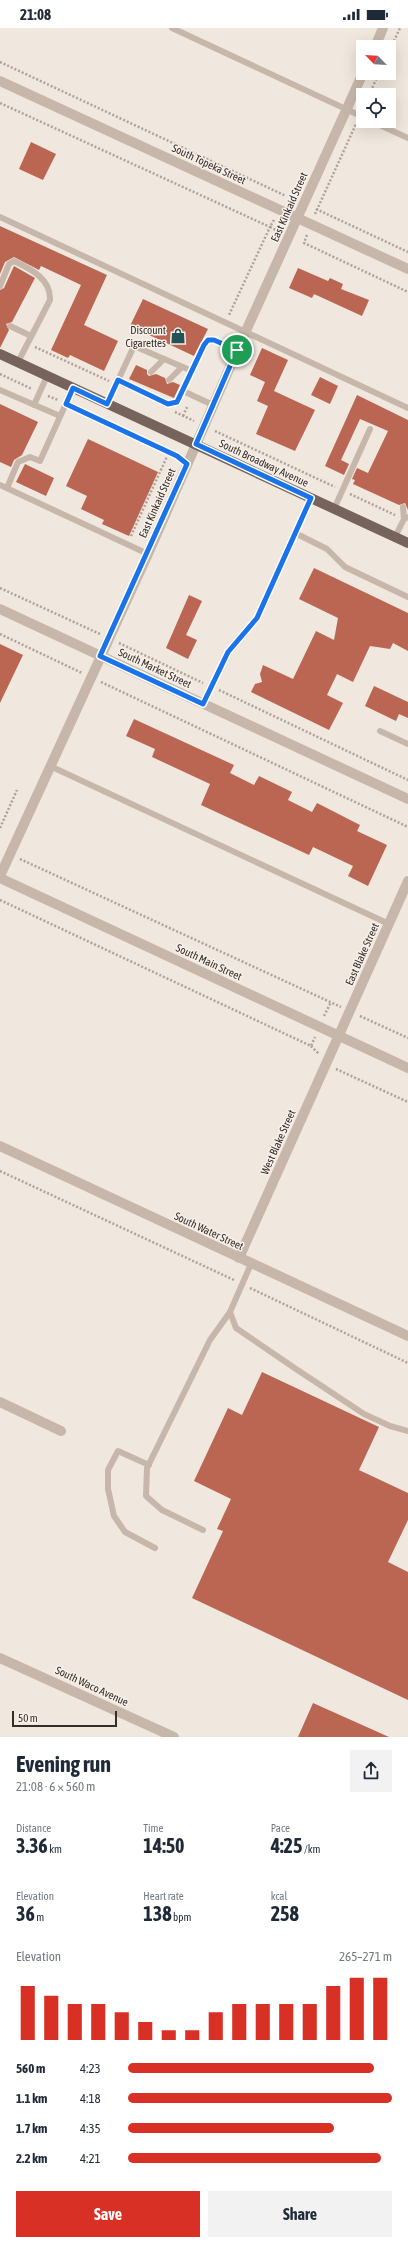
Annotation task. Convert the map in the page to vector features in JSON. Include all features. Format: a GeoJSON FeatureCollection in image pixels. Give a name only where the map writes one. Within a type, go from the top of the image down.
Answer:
{"type":"FeatureCollection","features":[{"type":"Feature","properties":{"kind":"main road","name":"South Broadway Avenue"},"geometry":{"type":"LineString","coordinates":[[0,354],[408,543]]}},
{"type":"Feature","properties":{"kind":"street"},"geometry":{"type":"LineString","coordinates":[[378,40],[383,28]]}},
{"type":"Feature","properties":{"kind":"street","name":"East Kinkaid Street"},"geometry":{"type":"LineString","coordinates":[[0,877],[90,677],[148,554],[237,350],[360,80]]}},
{"type":"Feature","properties":{"kind":"street","name":"South Topeka Street"},"geometry":{"type":"LineString","coordinates":[[0,81],[408,269]]}},
{"type":"Feature","properties":{"kind":"street","name":"South Market Street"},"geometry":{"type":"LineString","coordinates":[[0,609],[408,799]]}},
{"type":"Feature","properties":{"kind":"street","name":"South Main Street"},"geometry":{"type":"LineString","coordinates":[[0,877],[408,1068]]}},
{"type":"Feature","properties":{"kind":"street","name":"East Blake Street"},"geometry":{"type":"LineString","coordinates":[[338,1036],[408,881]]}},
{"type":"Feature","properties":{"kind":"street","name":"West Blake Street"},"geometry":{"type":"LineString","coordinates":[[239,1258],[338,1036]]}},
{"type":"Feature","properties":{"kind":"street","name":"South Water Street"},"geometry":{"type":"LineString","coordinates":[[0,1146],[408,1336]]}},
{"type":"Feature","properties":{"kind":"street"},"geometry":{"type":"LineString","coordinates":[[0,1402],[61,1431]]}},
{"type":"Feature","properties":{"kind":"street","name":"South Waco Avenue"},"geometry":{"type":"LineString","coordinates":[[0,1658],[174,1737]]}},
{"type":"Feature","properties":{"kind":"lane"},"geometry":{"type":"LineString","coordinates":[[172,28],[356,114]]}},
{"type":"Feature","properties":{"kind":"lane"},"geometry":{"type":"LineString","coordinates":[[387,128],[408,138]]}},
{"type":"Feature","properties":{"kind":"lane"},"geometry":{"type":"LineString","coordinates":[[0,217],[408,408]]}},
{"type":"Feature","properties":{"kind":"lane"},"geometry":{"type":"LineString","coordinates":[[0,286],[9,264],[14,261],[41,277],[51,290],[50,300],[18,362]]}},
{"type":"Feature","properties":{"kind":"lane"},"geometry":{"type":"LineString","coordinates":[[10,326],[31,336]]}},
{"type":"Feature","properties":{"kind":"lane"},"geometry":{"type":"LineString","coordinates":[[118,380],[155,394],[168,404],[177,402],[208,340],[214,340],[237,350]]}},
{"type":"Feature","properties":{"kind":"lane"},"geometry":{"type":"LineString","coordinates":[[107,404],[134,346],[192,371]]}},
{"type":"Feature","properties":{"kind":"lane"},"geometry":{"type":"LineString","coordinates":[[151,372],[164,359]]}},
{"type":"Feature","properties":{"kind":"lane"},"geometry":{"type":"LineString","coordinates":[[169,380],[182,367]]}},
{"type":"Feature","properties":{"kind":"lane"},"geometry":{"type":"LineString","coordinates":[[34,405],[48,376]]}},
{"type":"Feature","properties":{"kind":"lane"},"geometry":{"type":"LineString","coordinates":[[7,488],[18,462],[30,457],[40,461],[73,388]]}},
{"type":"Feature","properties":{"kind":"lane"},"geometry":{"type":"LineString","coordinates":[[0,390],[60,416]]}},
{"type":"Feature","properties":{"kind":"lane"},"geometry":{"type":"LineString","coordinates":[[183,391],[213,405]]}},
{"type":"Feature","properties":{"kind":"lane"},"geometry":{"type":"LineString","coordinates":[[334,509],[370,429]]}},
{"type":"Feature","properties":{"kind":"lane"},"geometry":{"type":"LineString","coordinates":[[0,484],[148,554]]}},
{"type":"Feature","properties":{"kind":"lane"},"geometry":{"type":"LineString","coordinates":[[203,704],[228,652],[257,618],[311,498]]}},
{"type":"Feature","properties":{"kind":"lane"},"geometry":{"type":"LineString","coordinates":[[395,537],[406,518],[403,507]]}},
{"type":"Feature","properties":{"kind":"lane"},"geometry":{"type":"LineString","coordinates":[[295,533],[327,549],[345,567],[408,597]]}},
{"type":"Feature","properties":{"kind":"lane"},"geometry":{"type":"LineString","coordinates":[[380,731],[408,744]]}},
{"type":"Feature","properties":{"kind":"lane"},"geometry":{"type":"LineString","coordinates":[[50,766],[389,924]]}},
{"type":"Feature","properties":{"kind":"lane"},"geometry":{"type":"LineString","coordinates":[[203,1530],[162,1510],[146,1496],[149,1466],[210,1340],[230,1312],[251,1264]]}},
{"type":"Feature","properties":{"kind":"lane"},"geometry":{"type":"LineString","coordinates":[[230,1312],[236,1328],[290,1365],[364,1414],[390,1426],[408,1431]]}},
{"type":"Feature","properties":{"kind":"lane"},"geometry":{"type":"LineString","coordinates":[[149,1466],[118,1451],[108,1470],[108,1489],[114,1516],[125,1532],[155,1548]]}},
{"type":"Feature","properties":{"kind":"path"},"geometry":{"type":"LineString","coordinates":[[394,40],[400,28]]}},
{"type":"Feature","properties":{"kind":"path"},"geometry":{"type":"LineString","coordinates":[[0,62],[286,196]]}},
{"type":"Feature","properties":{"kind":"path"},"geometry":{"type":"LineString","coordinates":[[0,103],[270,227]]}},
{"type":"Feature","properties":{"kind":"path"},"geometry":{"type":"LineString","coordinates":[[356,127],[317,210],[304,243],[408,292]]}},
{"type":"Feature","properties":{"kind":"path"},"geometry":{"type":"LineString","coordinates":[[317,210],[408,252]]}},
{"type":"Feature","properties":{"kind":"path"},"geometry":{"type":"LineString","coordinates":[[0,374],[169,452],[187,464]]}},
{"type":"Feature","properties":{"kind":"path"},"geometry":{"type":"LineString","coordinates":[[127,544],[169,452]]}},
{"type":"Feature","properties":{"kind":"path"},"geometry":{"type":"LineString","coordinates":[[0,634],[408,827]]}},
{"type":"Feature","properties":{"kind":"path"},"geometry":{"type":"LineString","coordinates":[[0,828],[17,790]]}},
{"type":"Feature","properties":{"kind":"path"},"geometry":{"type":"LineString","coordinates":[[9,857],[22,860],[408,1038]]}},
{"type":"Feature","properties":{"kind":"path"},"geometry":{"type":"LineString","coordinates":[[0,900],[311,1046],[333,1068],[408,1102]]}},
{"type":"Feature","properties":{"kind":"path"},"geometry":{"type":"LineString","coordinates":[[311,1046],[331,1002]]}},
{"type":"Feature","properties":{"kind":"path"},"geometry":{"type":"LineString","coordinates":[[0,1172],[242,1284],[408,1364]]}},
{"type":"Feature","properties":{"kind":"building"},"geometry":{"type":"Polygon","coordinates":[[[31,142],[56,154],[43,180],[19,169],[31,142]]]}},
{"type":"Feature","properties":{"kind":"building"},"geometry":{"type":"Polygon","coordinates":[[[0,226],[107,275],[84,325],[118,341],[104,371],[70,355],[68,358],[51,350],[81,285],[41,266],[39,270],[14,257],[5,262],[0,274],[0,226]]]}},
{"type":"Feature","properties":{"kind":"building"},"geometry":{"type":"Polygon","coordinates":[[[14,266],[35,278],[12,322],[6,324],[9,330],[0,348],[0,290],[4,288],[14,266]]]}},
{"type":"Feature","properties":{"kind":"building"},"geometry":{"type":"Polygon","coordinates":[[[298,268],[328,281],[330,278],[343,284],[341,289],[369,300],[362,316],[314,294],[312,298],[289,288],[298,268]]]}},
{"type":"Feature","properties":{"kind":"building"},"geometry":{"type":"Polygon","coordinates":[[[143,299],[208,329],[194,356],[130,326],[143,299]]]}},
{"type":"Feature","properties":{"kind":"building"},"geometry":{"type":"Polygon","coordinates":[[[262,348],[288,360],[274,391],[315,410],[295,451],[256,434],[268,406],[257,401],[265,382],[250,375],[262,348]]]}},
{"type":"Feature","properties":{"kind":"building"},"geometry":{"type":"Polygon","coordinates":[[[136,365],[147,370],[147,374],[149,376],[156,374],[165,378],[167,384],[173,382],[180,385],[174,398],[129,379],[136,365]]]}},
{"type":"Feature","properties":{"kind":"building"},"geometry":{"type":"Polygon","coordinates":[[[320,377],[338,386],[330,404],[311,395],[320,377]]]}},
{"type":"Feature","properties":{"kind":"building"},"geometry":{"type":"Polygon","coordinates":[[[357,395],[408,420],[408,510],[405,503],[399,505],[353,484],[355,480],[352,479],[357,468],[368,473],[388,431],[360,419],[341,460],[349,464],[344,475],[325,466],[357,395]]]}},
{"type":"Feature","properties":{"kind":"building"},"geometry":{"type":"Polygon","coordinates":[[[0,404],[38,422],[22,455],[14,460],[11,467],[0,462],[0,404]]]}},
{"type":"Feature","properties":{"kind":"building"},"geometry":{"type":"Polygon","coordinates":[[[88,439],[158,472],[129,536],[102,524],[104,520],[81,509],[87,496],[66,486],[88,439]]]}},
{"type":"Feature","properties":{"kind":"building"},"geometry":{"type":"Polygon","coordinates":[[[25,464],[54,478],[46,496],[16,482],[25,464]]]}},
{"type":"Feature","properties":{"kind":"building"},"geometry":{"type":"Polygon","coordinates":[[[314,568],[408,613],[408,651],[393,643],[390,649],[370,646],[353,682],[337,674],[327,695],[343,703],[329,730],[251,692],[255,684],[262,682],[260,674],[263,665],[293,679],[316,631],[334,640],[338,618],[299,599],[314,568]]]}},
{"type":"Feature","properties":{"kind":"building"},"geometry":{"type":"Polygon","coordinates":[[[189,595],[202,601],[186,635],[197,640],[188,659],[166,648],[189,595]]]}},
{"type":"Feature","properties":{"kind":"building"},"geometry":{"type":"Polygon","coordinates":[[[0,644],[23,655],[0,703],[0,644]]]}},
{"type":"Feature","properties":{"kind":"building"},"geometry":{"type":"Polygon","coordinates":[[[374,686],[408,702],[408,718],[399,714],[396,721],[365,706],[374,686]]]}},
{"type":"Feature","properties":{"kind":"building"},"geometry":{"type":"Polygon","coordinates":[[[134,719],[234,765],[230,773],[254,785],[259,776],[292,792],[288,800],[312,812],[317,803],[360,825],[357,831],[387,845],[368,886],[348,876],[353,866],[313,847],[309,855],[201,805],[210,784],[152,757],[155,749],[126,736],[134,719]]]}},
{"type":"Feature","properties":{"kind":"building"},"geometry":{"type":"Polygon","coordinates":[[[262,1372],[379,1427],[359,1470],[408,1493],[408,1520],[388,1562],[408,1572],[408,1700],[192,1598],[223,1531],[217,1529],[231,1499],[194,1481],[228,1408],[242,1415],[262,1372]]]}},
{"type":"Feature","properties":{"kind":"building"},"geometry":{"type":"Polygon","coordinates":[[[313,1703],[389,1737],[298,1737],[313,1703]]]}},
{"type":"Feature","properties":{"kind":"place","name":"Discount Cigarettes"},"geometry":{"type":"Point","coordinates":[178,336]}},
{"type":"Feature","properties":{"kind":"route"},"geometry":{"type":"LineString","coordinates":[[208,340],[214,340],[237,350],[196,444],[311,498],[257,618],[252,626],[234,642],[203,704],[100,656],[148,554],[187,464],[177,456],[66,404],[73,388],[107,404],[118,380],[168,404],[177,402],[204,345],[208,340]]}}]}
